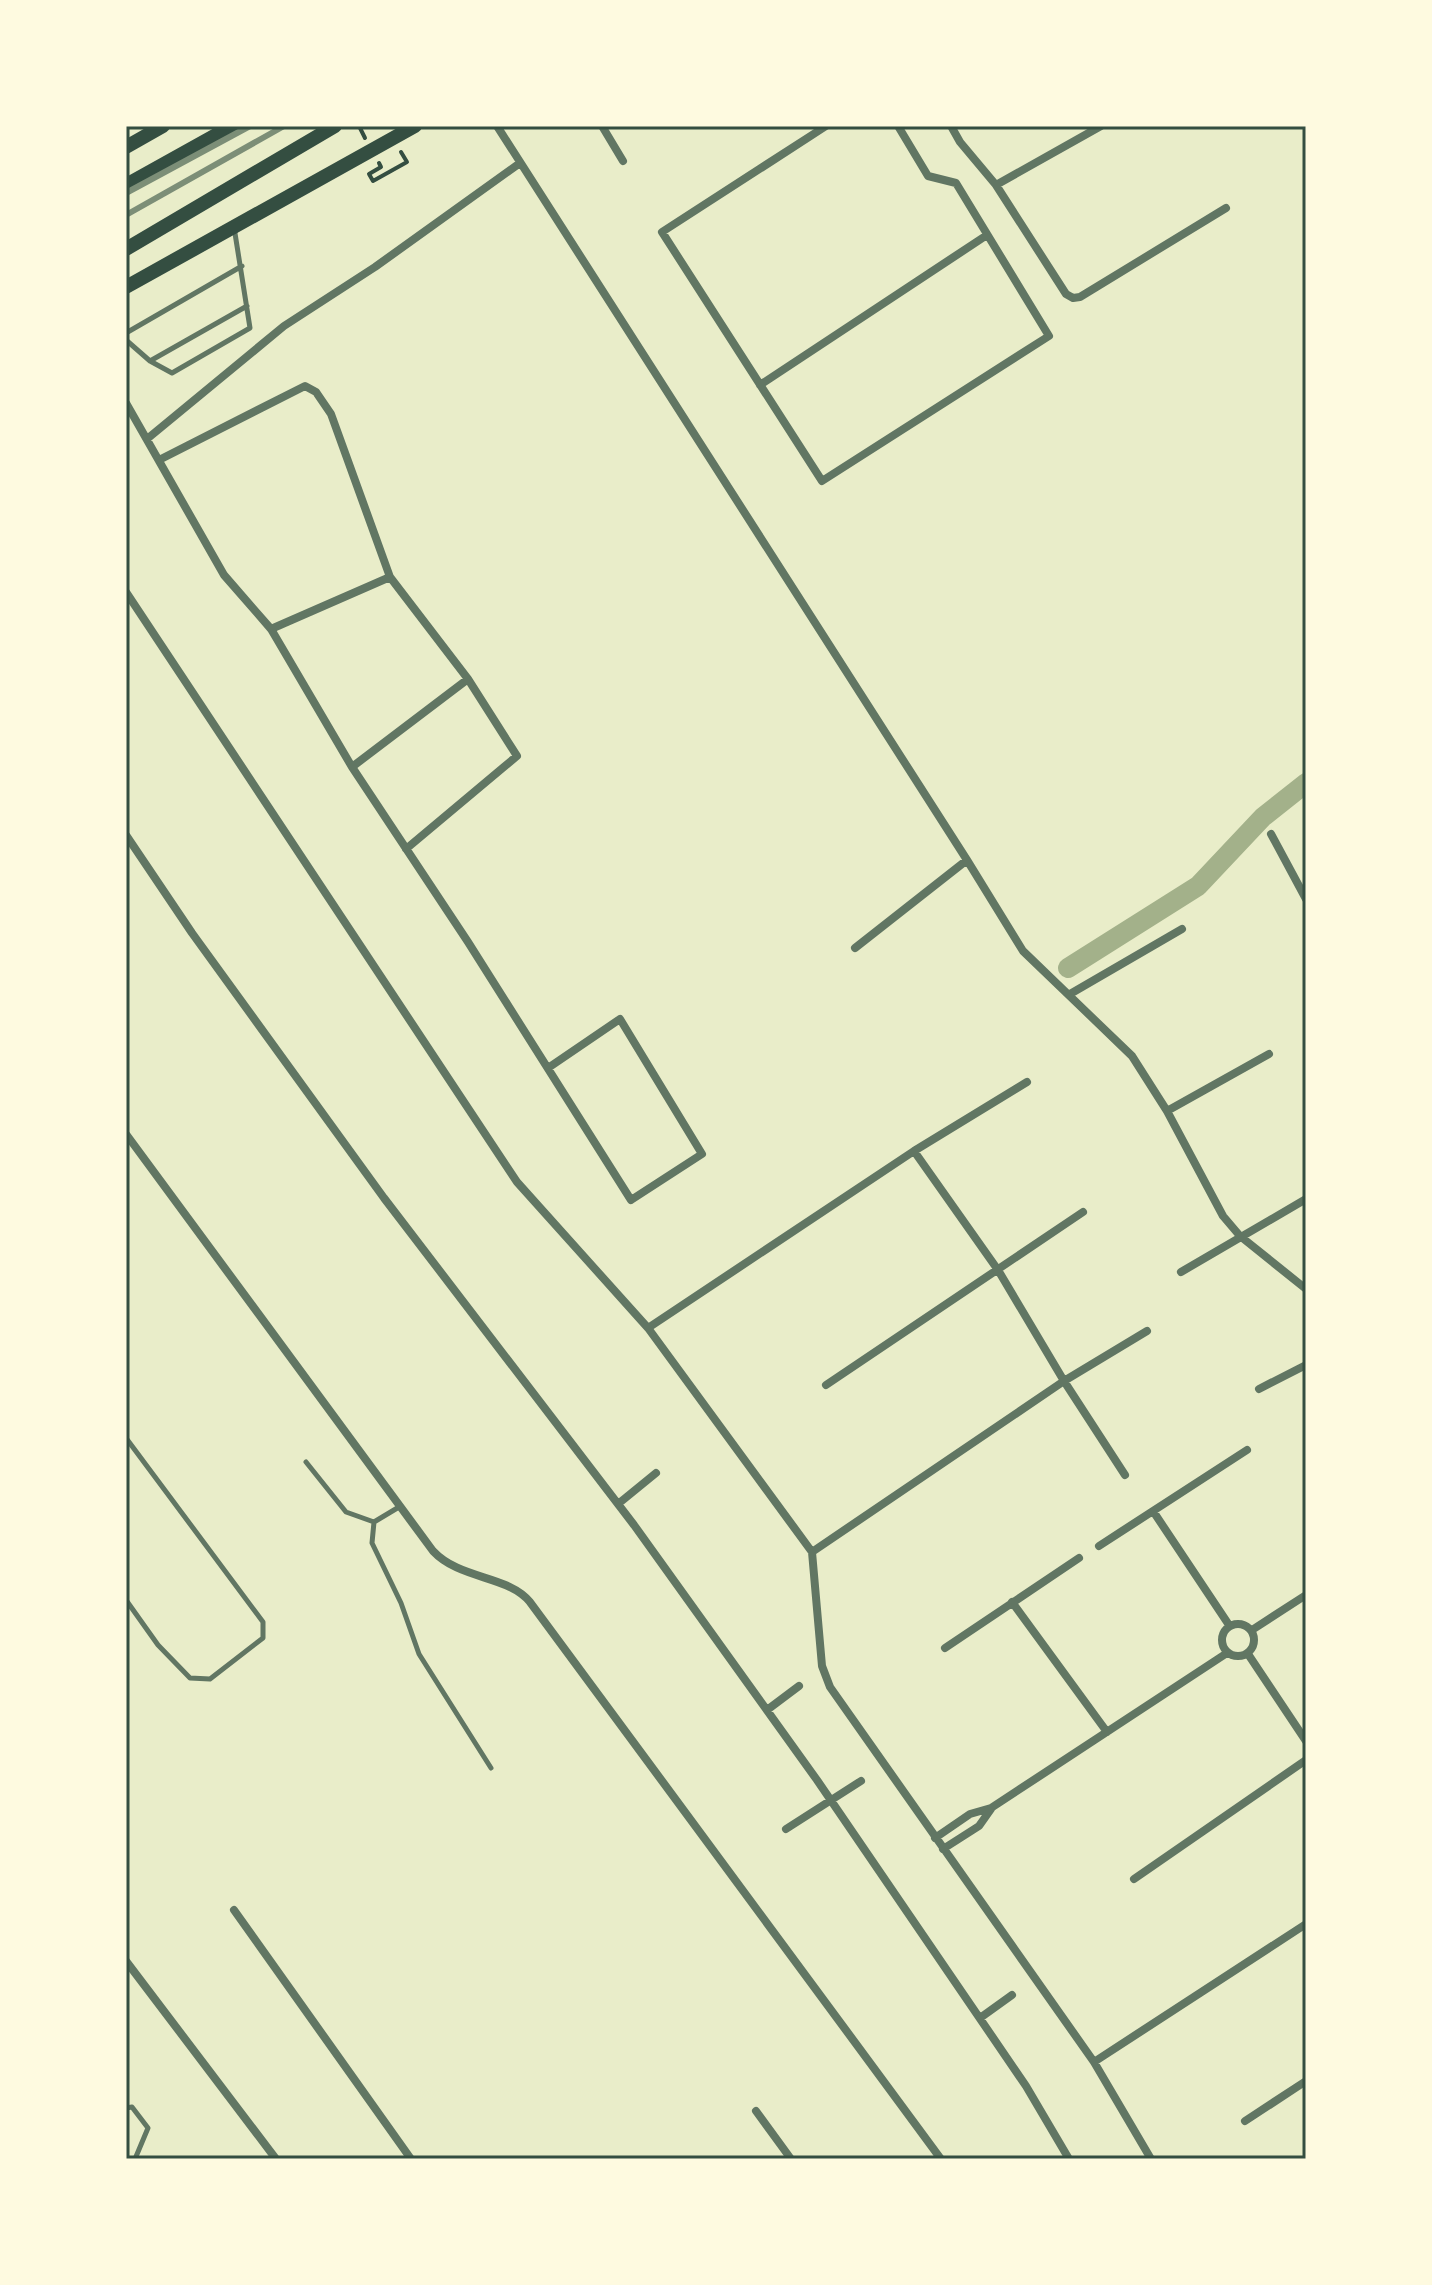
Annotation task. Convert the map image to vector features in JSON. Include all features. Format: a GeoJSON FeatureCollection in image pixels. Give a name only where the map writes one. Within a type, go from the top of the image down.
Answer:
{"type":"FeatureCollection","features":[{"type":"Feature","properties":{"kind":"main road"},"geometry":{"type":"LineString","coordinates":[[126,147],[163,126]]}},
{"type":"Feature","properties":{"kind":"main road"},"geometry":{"type":"LineString","coordinates":[[126,185],[232,126]]}},
{"type":"Feature","properties":{"kind":"main road"},"geometry":{"type":"LineString","coordinates":[[126,249],[335,126]]}},
{"type":"Feature","properties":{"kind":"main road"},"geometry":{"type":"LineString","coordinates":[[126,287],[415,126]]}},
{"type":"Feature","properties":{"kind":"street"},"geometry":{"type":"LineString","coordinates":[[497,126],[1023,951],[1126,1047],[1167,1111],[1223,1216],[1240,1236],[1306,1289]]}},
{"type":"Feature","properties":{"kind":"street"},"geometry":{"type":"LineString","coordinates":[[602,126],[623,161]]}},
{"type":"Feature","properties":{"kind":"street"},"geometry":{"type":"LineString","coordinates":[[826,126],[662,232],[822,481],[1049,336],[956,183],[928,176],[898,126]]}},
{"type":"Feature","properties":{"kind":"street"},"geometry":{"type":"LineString","coordinates":[[951,126],[960,142],[996,185],[1066,294],[1073,298],[1080,297],[1226,208]]}},
{"type":"Feature","properties":{"kind":"street"},"geometry":{"type":"LineString","coordinates":[[996,185],[1101,126]]}},
{"type":"Feature","properties":{"kind":"street"},"geometry":{"type":"LineString","coordinates":[[147,439],[284,326],[375,267],[520,163]]}},
{"type":"Feature","properties":{"kind":"street"},"geometry":{"type":"LineString","coordinates":[[760,385],[987,235]]}},
{"type":"Feature","properties":{"kind":"street"},"geometry":{"type":"LineString","coordinates":[[159,460],[305,386],[331,414],[390,577],[468,679],[517,756],[406,849]]}},
{"type":"Feature","properties":{"kind":"street"},"geometry":{"type":"LineString","coordinates":[[126,403],[224,575],[271,629],[352,767],[631,1200],[702,1154],[620,1019],[548,1068]]}},
{"type":"Feature","properties":{"kind":"street"},"geometry":{"type":"LineString","coordinates":[[271,629],[390,577]]}},
{"type":"Feature","properties":{"kind":"street"},"geometry":{"type":"LineString","coordinates":[[126,592],[517,1182],[648,1328],[812,1552],[822,1666],[830,1687],[1094,2062],[1151,2159]]}},
{"type":"Feature","properties":{"kind":"street"},"geometry":{"type":"LineString","coordinates":[[352,767],[468,679]]}},
{"type":"Feature","properties":{"kind":"street"},"geometry":{"type":"LineString","coordinates":[[1271,834],[1306,899]]}},
{"type":"Feature","properties":{"kind":"street"},"geometry":{"type":"LineString","coordinates":[[126,835],[192,933],[384,1198],[618,1504],[767,1710],[1026,2086],[1069,2159]]}},
{"type":"Feature","properties":{"kind":"street"},"geometry":{"type":"LineString","coordinates":[[855,948],[967,860]]}},
{"type":"Feature","properties":{"kind":"street"},"geometry":{"type":"LineString","coordinates":[[1070,994],[1182,929]]}},
{"type":"Feature","properties":{"kind":"street"},"geometry":{"type":"LineString","coordinates":[[1167,1111],[1269,1054]]}},
{"type":"Feature","properties":{"kind":"street"},"geometry":{"type":"LineString","coordinates":[[648,1328],[914,1151],[1027,1082]]}},
{"type":"Feature","properties":{"kind":"street"},"geometry":{"type":"LineString","coordinates":[[126,1134],[443,1562],[521,1591],[941,2159]]}},
{"type":"Feature","properties":{"kind":"street"},"geometry":{"type":"LineString","coordinates":[[914,1151],[998,1270],[1125,1475]]}},
{"type":"Feature","properties":{"kind":"street"},"geometry":{"type":"LineString","coordinates":[[1181,1272],[1306,1199]]}},
{"type":"Feature","properties":{"kind":"street"},"geometry":{"type":"LineString","coordinates":[[826,1385],[1083,1212]]}},
{"type":"Feature","properties":{"kind":"street"},"geometry":{"type":"LineString","coordinates":[[812,1552],[1064,1381],[1147,1331]]}},
{"type":"Feature","properties":{"kind":"street"},"geometry":{"type":"LineString","coordinates":[[1259,1389],[1306,1365]]}},
{"type":"Feature","properties":{"kind":"street"},"geometry":{"type":"LineString","coordinates":[[1099,1546],[1247,1450]]}},
{"type":"Feature","properties":{"kind":"street"},"geometry":{"type":"LineString","coordinates":[[618,1504],[656,1473]]}},
{"type":"Feature","properties":{"kind":"street"},"geometry":{"type":"LineString","coordinates":[[1153,1511],[1229,1625]]}},
{"type":"Feature","properties":{"kind":"street"},"geometry":{"type":"LineString","coordinates":[[945,1648],[1079,1558]]}},
{"type":"Feature","properties":{"kind":"street"},"geometry":{"type":"LineString","coordinates":[[1252,1630],[1306,1595]]}},
{"type":"Feature","properties":{"kind":"street"},"geometry":{"type":"LineString","coordinates":[[1012,1602],[1107,1732]]}},
{"type":"Feature","properties":{"kind":"street"},"geometry":{"type":"LineString","coordinates":[[1241,1623],[1252,1630],[1255,1643],[1248,1654],[1237,1657],[1227,1653],[1221,1638],[1229,1625],[1241,1623]]}},
{"type":"Feature","properties":{"kind":"street"},"geometry":{"type":"LineString","coordinates":[[935,1838],[970,1814],[991,1808],[1227,1653]]}},
{"type":"Feature","properties":{"kind":"street"},"geometry":{"type":"LineString","coordinates":[[1248,1654],[1306,1741]]}},
{"type":"Feature","properties":{"kind":"street"},"geometry":{"type":"LineString","coordinates":[[767,1710],[799,1686]]}},
{"type":"Feature","properties":{"kind":"street"},"geometry":{"type":"LineString","coordinates":[[1134,1879],[1306,1760]]}},
{"type":"Feature","properties":{"kind":"street"},"geometry":{"type":"LineString","coordinates":[[786,1829],[861,1781]]}},
{"type":"Feature","properties":{"kind":"street"},"geometry":{"type":"LineString","coordinates":[[943,1849],[979,1826],[991,1808]]}},
{"type":"Feature","properties":{"kind":"street"},"geometry":{"type":"LineString","coordinates":[[234,1910],[411,2159]]}},
{"type":"Feature","properties":{"kind":"street"},"geometry":{"type":"LineString","coordinates":[[1094,2062],[1306,1924]]}},
{"type":"Feature","properties":{"kind":"street"},"geometry":{"type":"LineString","coordinates":[[126,1961],[276,2159]]}},
{"type":"Feature","properties":{"kind":"street"},"geometry":{"type":"LineString","coordinates":[[980,2018],[1012,1995]]}},
{"type":"Feature","properties":{"kind":"street"},"geometry":{"type":"LineString","coordinates":[[1245,2121],[1306,2081]]}},
{"type":"Feature","properties":{"kind":"street"},"geometry":{"type":"LineString","coordinates":[[756,2111],[791,2159]]}},
{"type":"Feature","properties":{"kind":"lane"},"geometry":{"type":"LineString","coordinates":[[126,340],[150,361],[166,371],[177,372],[250,328],[234,226]]}},
{"type":"Feature","properties":{"kind":"lane"},"geometry":{"type":"LineString","coordinates":[[126,333],[242,266]]}},
{"type":"Feature","properties":{"kind":"lane"},"geometry":{"type":"LineString","coordinates":[[150,361],[247,306]]}},
{"type":"Feature","properties":{"kind":"lane"},"geometry":{"type":"LineString","coordinates":[[126,1438],[263,1622],[263,1638],[210,1679],[190,1678],[158,1645],[126,1600]]}},
{"type":"Feature","properties":{"kind":"lane"},"geometry":{"type":"LineString","coordinates":[[306,1462],[346,1512],[374,1522]]}},
{"type":"Feature","properties":{"kind":"lane"},"geometry":{"type":"LineString","coordinates":[[374,1522],[400,1506]]}},
{"type":"Feature","properties":{"kind":"lane"},"geometry":{"type":"LineString","coordinates":[[374,1522],[372,1543],[401,1603],[419,1654],[491,1768]]}},
{"type":"Feature","properties":{"kind":"lane"},"geometry":{"type":"LineString","coordinates":[[126,2108],[132,2107],[148,2128],[135,2159]]}},
{"type":"Feature","properties":{"kind":"path"},"geometry":{"type":"LineString","coordinates":[[381,167],[369,174],[373,181],[407,162]]}},
{"type":"Feature","properties":{"kind":"waterway"},"geometry":{"type":"LineString","coordinates":[[1068,968],[1198,886],[1263,817],[1306,783]]}},
{"type":"Feature","properties":{"kind":"railway"},"geometry":{"type":"LineString","coordinates":[[126,193],[250,126]]}},
{"type":"Feature","properties":{"kind":"railway"},"geometry":{"type":"LineString","coordinates":[[126,215],[284,126]]}}]}
